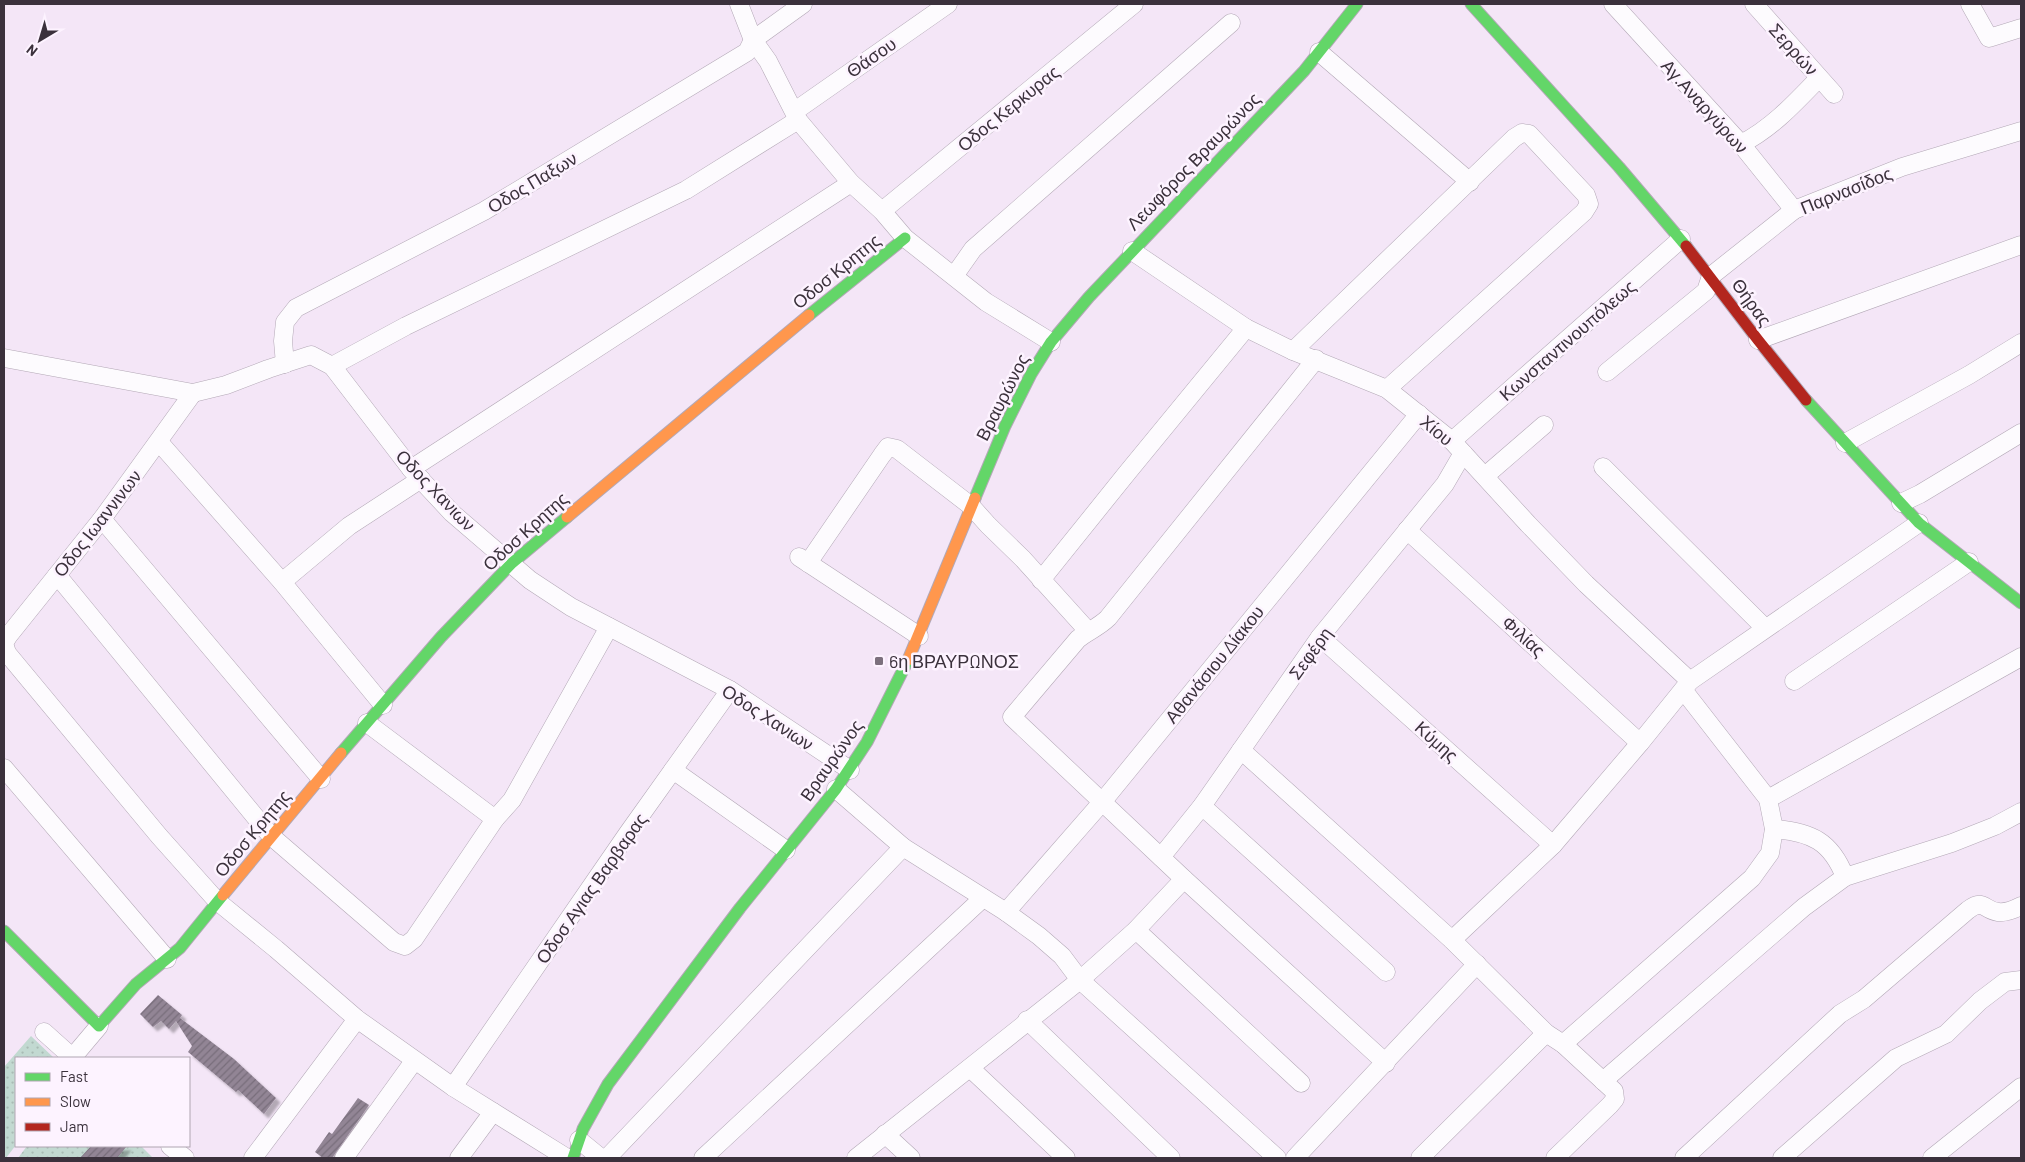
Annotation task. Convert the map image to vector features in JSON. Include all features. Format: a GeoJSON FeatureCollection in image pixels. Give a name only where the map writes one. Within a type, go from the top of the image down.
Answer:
{"type":"FeatureCollection","features":[{"type":"Feature","properties":{"kind":"street"},"geometry":{"type":"LineString","coordinates":[[739,4],[753,40],[768,62],[796,116],[851,183],[882,211],[905,238],[986,302],[1051,342]]}},
{"type":"Feature","properties":{"kind":"street","name":"Οδος Παξων"},"geometry":{"type":"LineString","coordinates":[[285,364],[283,342],[285,322],[296,308],[484,211],[747,52],[753,40],[803,4]]}},
{"type":"Feature","properties":{"kind":"street","name":"Θάσου"},"geometry":{"type":"LineString","coordinates":[[332,366],[406,326],[686,190],[796,116],[948,4]]}},
{"type":"Feature","properties":{"kind":"street","name":"Οδος Κερκυρας"},"geometry":{"type":"LineString","coordinates":[[882,211],[1134,4]]}},
{"type":"Feature","properties":{"kind":"street","name":"Λεωφόρος Βραυρώνος"},"geometry":{"type":"LineString","coordinates":[[1051,342],[1089,297],[1319,52],[1357,4]]}},
{"type":"Feature","properties":{"kind":"street","name":"Αγ.Αναργύρων"},"geometry":{"type":"LineString","coordinates":[[1613,4],[1740,144],[1794,210]]}},
{"type":"Feature","properties":{"kind":"street","name":"Σερρών"},"geometry":{"type":"LineString","coordinates":[[1754,4],[1834,94]]}},
{"type":"Feature","properties":{"kind":"street"},"geometry":{"type":"LineString","coordinates":[[1970,4],[1989,38],[2021,28]]}},
{"type":"Feature","properties":{"kind":"street","name":"Θήρας"},"geometry":{"type":"LineString","coordinates":[[1479,6],[1681,239],[1758,340],[1804,397],[1845,443],[1919,523],[2021,603]]}},
{"type":"Feature","properties":{"kind":"street"},"geometry":{"type":"LineString","coordinates":[[954,276],[973,249],[1231,23]]}},
{"type":"Feature","properties":{"kind":"street"},"geometry":{"type":"LineString","coordinates":[[1319,52],[1470,182]]}},
{"type":"Feature","properties":{"kind":"street"},"geometry":{"type":"LineString","coordinates":[[1740,144],[1758,135],[1790,109],[1819,78]]}},
{"type":"Feature","properties":{"kind":"street","name":"Παρνασίδος"},"geometry":{"type":"LineString","coordinates":[[1607,372],[1706,291],[1711,276],[1794,210],[1902,167],[2021,131]]}},
{"type":"Feature","properties":{"kind":"street"},"geometry":{"type":"LineString","coordinates":[[1293,351],[1514,138],[1522,133],[1529,134],[1586,196],[1589,204],[1584,212],[1387,389]]}},
{"type":"Feature","properties":{"kind":"street"},"geometry":{"type":"LineString","coordinates":[[282,582],[349,526],[416,474],[851,183]]}},
{"type":"Feature","properties":{"kind":"street","name":"Οδοσ Κρητης"},"geometry":{"type":"LineString","coordinates":[[99,1026],[136,984],[180,948],[270,836],[441,638],[512,563],[840,288],[905,238]]}},
{"type":"Feature","properties":{"kind":"street","name":"Κωνσταντινουπόλεως"},"geometry":{"type":"LineString","coordinates":[[1457,447],[1681,239]]}},
{"type":"Feature","properties":{"kind":"street"},"geometry":{"type":"LineString","coordinates":[[1758,340],[2021,245]]}},
{"type":"Feature","properties":{"kind":"street","name":"Χίου"},"geometry":{"type":"LineString","coordinates":[[1132,251],[1246,328],[1293,351],[1387,389],[1419,414],[1457,447],[1586,584],[1687,686],[1768,799]]}},
{"type":"Feature","properties":{"kind":"street"},"geometry":{"type":"LineString","coordinates":[[1041,580],[1126,473],[1246,328]]}},
{"type":"Feature","properties":{"kind":"street","name":"Βραυρώνος"},"geometry":{"type":"LineString","coordinates":[[573,1158],[579,1140],[608,1084],[740,908],[836,789],[850,770],[886,710],[919,636],[971,506],[1031,374],[1051,342]]}},
{"type":"Feature","properties":{"kind":"street"},"geometry":{"type":"LineString","coordinates":[[1845,443],[1969,375],[2021,343]]}},
{"type":"Feature","properties":{"kind":"street","name":"Οδος Χανιων"},"geometry":{"type":"LineString","coordinates":[[4,358],[193,393],[226,385],[311,356],[332,366],[416,474],[452,512],[538,586],[571,607],[730,690],[850,770]]}},
{"type":"Feature","properties":{"kind":"street"},"geometry":{"type":"LineString","coordinates":[[1316,359],[1108,618],[1078,639],[1012,717],[1161,857],[1386,1063]]}},
{"type":"Feature","properties":{"kind":"street","name":"Οδος Ιωαννινων"},"geometry":{"type":"LineString","coordinates":[[193,393],[102,519],[4,643],[6,653],[159,836],[217,901]]}},
{"type":"Feature","properties":{"kind":"street","name":"Αθανάσιου Δίακου"},"geometry":{"type":"LineString","coordinates":[[1006,912],[1103,801],[1419,414]]}},
{"type":"Feature","properties":{"kind":"street"},"geometry":{"type":"LineString","coordinates":[[1485,476],[1544,426]]}},
{"type":"Feature","properties":{"kind":"street"},"geometry":{"type":"LineString","coordinates":[[1901,503],[1920,494],[2021,433]]}},
{"type":"Feature","properties":{"kind":"street"},"geometry":{"type":"LineString","coordinates":[[159,442],[282,582],[383,706]]}},
{"type":"Feature","properties":{"kind":"street"},"geometry":{"type":"LineString","coordinates":[[919,636],[804,560],[888,447],[897,449],[971,506],[1088,631]]}},
{"type":"Feature","properties":{"kind":"street","name":"Σεφέρη"},"geometry":{"type":"LineString","coordinates":[[1161,857],[1202,806],[1320,638],[1445,484],[1457,447]]}},
{"type":"Feature","properties":{"kind":"street"},"geometry":{"type":"LineString","coordinates":[[1603,467],[1765,628]]}},
{"type":"Feature","properties":{"kind":"street"},"geometry":{"type":"LineString","coordinates":[[102,519],[321,779]]}},
{"type":"Feature","properties":{"kind":"street"},"geometry":{"type":"LineString","coordinates":[[1452,940],[1553,845],[1687,686],[1765,628],[1919,523]]}},
{"type":"Feature","properties":{"kind":"street","name":"Φιλίας"},"geometry":{"type":"LineString","coordinates":[[1407,530],[1640,743]]}},
{"type":"Feature","properties":{"kind":"street"},"geometry":{"type":"LineString","coordinates":[[1794,680],[1969,562]]}},
{"type":"Feature","properties":{"kind":"street"},"geometry":{"type":"LineString","coordinates":[[56,575],[270,836],[394,942],[405,946],[414,939],[495,819],[512,800],[609,627]]}},
{"type":"Feature","properties":{"kind":"street","name":"Κύμης"},"geometry":{"type":"LineString","coordinates":[[1320,638],[1553,845]]}},
{"type":"Feature","properties":{"kind":"street"},"geometry":{"type":"LineString","coordinates":[[1563,1044],[1752,878],[1770,853],[1774,829],[1768,799],[2021,657]]}},
{"type":"Feature","properties":{"kind":"street","name":"Οδοσ Αγιας Βαρβαρας"},"geometry":{"type":"LineString","coordinates":[[453,1087],[730,690]]}},
{"type":"Feature","properties":{"kind":"street"},"geometry":{"type":"LineString","coordinates":[[367,724],[495,819]]}},
{"type":"Feature","properties":{"kind":"street"},"geometry":{"type":"LineString","coordinates":[[1241,750],[1452,940],[1546,1033],[1563,1044],[1614,1091],[1615,1099],[1555,1158]]}},
{"type":"Feature","properties":{"kind":"street"},"geometry":{"type":"LineString","coordinates":[[4,768],[167,959]]}},
{"type":"Feature","properties":{"kind":"street"},"geometry":{"type":"LineString","coordinates":[[673,770],[786,850]]}},
{"type":"Feature","properties":{"kind":"street"},"geometry":{"type":"LineString","coordinates":[[836,789],[903,847],[1006,912],[1039,936],[1062,956],[1080,980],[1277,1158]]}},
{"type":"Feature","properties":{"kind":"street"},"geometry":{"type":"LineString","coordinates":[[1202,806],[1386,972]]}},
{"type":"Feature","properties":{"kind":"street"},"geometry":{"type":"LineString","coordinates":[[1603,1081],[1804,907],[1845,877],[1952,843],[1995,826],[2021,812]]}},
{"type":"Feature","properties":{"kind":"street"},"geometry":{"type":"LineString","coordinates":[[1774,829],[1791,830],[1816,838],[1830,849],[1839,862],[1845,877]]}},
{"type":"Feature","properties":{"kind":"street"},"geometry":{"type":"LineString","coordinates":[[607,1158],[903,847]]}},
{"type":"Feature","properties":{"kind":"street"},"geometry":{"type":"LineString","coordinates":[[856,1158],[970,1068],[1027,1020],[1080,980],[1136,930],[1184,878]]}},
{"type":"Feature","properties":{"kind":"street"},"geometry":{"type":"LineString","coordinates":[[703,1158],[983,898]]}},
{"type":"Feature","properties":{"kind":"street"},"geometry":{"type":"LineString","coordinates":[[217,901],[357,1018],[414,1061],[567,1158]]}},
{"type":"Feature","properties":{"kind":"street"},"geometry":{"type":"LineString","coordinates":[[1684,1158],[1840,1014],[1864,1000],[1968,910],[1975,905],[1982,904],[1998,912],[2021,906]]}},
{"type":"Feature","properties":{"kind":"street"},"geometry":{"type":"LineString","coordinates":[[4,930],[99,1026],[73,1057]]}},
{"type":"Feature","properties":{"kind":"street"},"geometry":{"type":"LineString","coordinates":[[1136,930],[1301,1083]]}},
{"type":"Feature","properties":{"kind":"street"},"geometry":{"type":"LineString","coordinates":[[1295,1158],[1477,964]]}},
{"type":"Feature","properties":{"kind":"street"},"geometry":{"type":"LineString","coordinates":[[1782,1158],[1896,1058],[1946,1034],[1980,1002],[2005,982],[2021,980]]}},
{"type":"Feature","properties":{"kind":"street"},"geometry":{"type":"LineString","coordinates":[[253,1158],[357,1018]]}},
{"type":"Feature","properties":{"kind":"street"},"geometry":{"type":"LineString","coordinates":[[1027,1020],[1171,1158]]}},
{"type":"Feature","properties":{"kind":"street"},"geometry":{"type":"LineString","coordinates":[[44,1032],[71,1057]]}},
{"type":"Feature","properties":{"kind":"street"},"geometry":{"type":"LineString","coordinates":[[1420,1158],[1546,1033]]}},
{"type":"Feature","properties":{"kind":"street"},"geometry":{"type":"LineString","coordinates":[[344,1158],[414,1061]]}},
{"type":"Feature","properties":{"kind":"street"},"geometry":{"type":"LineString","coordinates":[[970,1068],[1066,1158]]}},
{"type":"Feature","properties":{"kind":"street"},"geometry":{"type":"LineString","coordinates":[[1932,1158],[2021,1087]]}},
{"type":"Feature","properties":{"kind":"street"},"geometry":{"type":"LineString","coordinates":[[459,1158],[493,1112]]}},
{"type":"Feature","properties":{"kind":"street"},"geometry":{"type":"LineString","coordinates":[[885,1134],[911,1158]]}},
{"type":"Feature","properties":{"kind":"street"},"geometry":{"type":"LineString","coordinates":[[579,1140],[601,1158]]}},
{"type":"Feature","properties":{"kind":"street"},"geometry":{"type":"LineString","coordinates":[[171,1147],[185,1158]]}},
{"type":"Feature","properties":{"kind":"green space"},"geometry":{"type":"Polygon","coordinates":[[[31,1036],[53,1057],[15,1057],[15,1146],[6,1158],[4,1158],[4,1067],[31,1036]]]}},
{"type":"Feature","properties":{"kind":"green space"},"geometry":{"type":"Polygon","coordinates":[[[26,1147],[142,1147],[153,1158],[18,1158],[26,1147]]]}},
{"type":"Feature","properties":{"kind":"building"},"geometry":{"type":"Polygon","coordinates":[[[158,995],[182,1015],[180,1018],[234,1059],[276,1098],[264,1114],[238,1090],[236,1092],[188,1052],[192,1046],[176,1021],[169,1029],[161,1021],[153,1027],[140,1014],[158,995]]]}},
{"type":"Feature","properties":{"kind":"building"},"geometry":{"type":"Polygon","coordinates":[[[358,1098],[369,1105],[332,1158],[323,1158],[315,1152],[329,1132],[332,1134],[358,1098]]]}},
{"type":"Feature","properties":{"kind":"building"},"geometry":{"type":"Polygon","coordinates":[[[90,1147],[126,1147],[117,1158],[80,1158],[90,1147]]]}},
{"type":"Feature","properties":{"kind":"traffic: fast"},"geometry":{"type":"LineString","coordinates":[[975,498],[1005,426],[1031,374],[1051,342],[1089,297],[1304,71],[1357,4]]}},
{"type":"Feature","properties":{"kind":"traffic: fast"},"geometry":{"type":"LineString","coordinates":[[1471,4],[1619,167],[1686,246]]}},
{"type":"Feature","properties":{"kind":"traffic: fast"},"geometry":{"type":"LineString","coordinates":[[809,315],[905,238]]}},
{"type":"Feature","properties":{"kind":"traffic: fast"},"geometry":{"type":"LineString","coordinates":[[1806,400],[1919,523],[2021,603]]}},
{"type":"Feature","properties":{"kind":"traffic: fast"},"geometry":{"type":"LineString","coordinates":[[341,753],[441,637],[512,563],[567,517]]}},
{"type":"Feature","properties":{"kind":"traffic: fast"},"geometry":{"type":"LineString","coordinates":[[573,1158],[583,1129],[608,1084],[740,908],[836,789],[867,742],[908,660]]}},
{"type":"Feature","properties":{"kind":"traffic: fast"},"geometry":{"type":"LineString","coordinates":[[4,931],[99,1026],[136,984],[180,948],[223,895]]}},
{"type":"Feature","properties":{"kind":"traffic: slow"},"geometry":{"type":"LineString","coordinates":[[567,517],[809,315]]}},
{"type":"Feature","properties":{"kind":"traffic: slow"},"geometry":{"type":"LineString","coordinates":[[908,660],[975,498]]}},
{"type":"Feature","properties":{"kind":"traffic: slow"},"geometry":{"type":"LineString","coordinates":[[223,895],[341,753]]}},
{"type":"Feature","properties":{"kind":"traffic: jam"},"geometry":{"type":"LineString","coordinates":[[1686,246],[1806,400]]}},
{"type":"Feature","properties":{"kind":"place","name":"6η ΒΡΑΥΡΩΝΟΣ"},"geometry":{"type":"Point","coordinates":[879,661]}}]}
